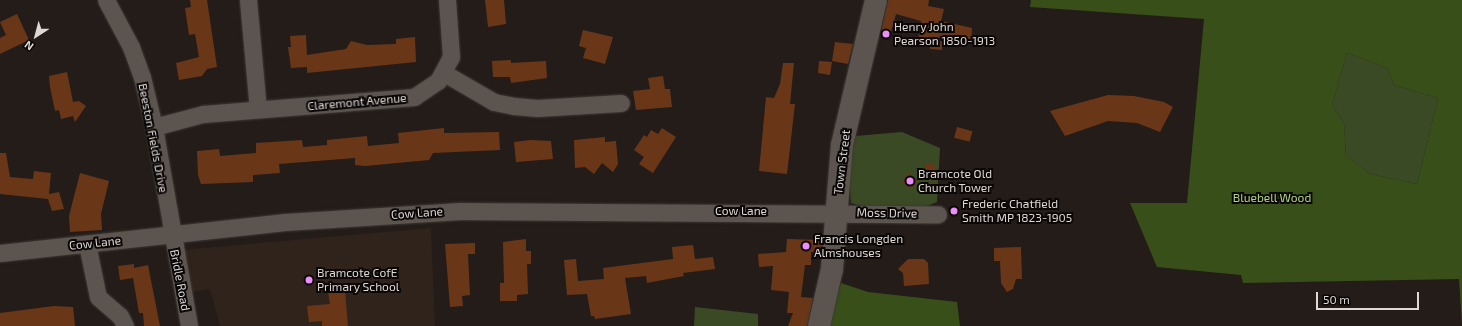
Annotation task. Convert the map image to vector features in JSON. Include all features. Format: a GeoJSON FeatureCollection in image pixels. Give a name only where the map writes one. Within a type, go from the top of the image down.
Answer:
{"type":"FeatureCollection","features":[{"type":"Feature","properties":{"kind":"street","name":"Beeston Fields Drive"},"geometry":{"type":"LineString","coordinates":[[106,0],[131,47],[154,127],[171,235]]}},
{"type":"Feature","properties":{"kind":"street"},"geometry":{"type":"LineString","coordinates":[[248,0],[258,109]]}},
{"type":"Feature","properties":{"kind":"street","name":"Claremont Avenue"},"geometry":{"type":"LineString","coordinates":[[154,127],[203,114],[414,97],[427,91],[444,73],[451,57],[447,0]]}},
{"type":"Feature","properties":{"kind":"street","name":"Town Street"},"geometry":{"type":"LineString","coordinates":[[819,326],[832,269],[842,145],[876,0]]}},
{"type":"Feature","properties":{"kind":"street"},"geometry":{"type":"LineString","coordinates":[[444,73],[494,102],[514,106],[537,108],[621,103]]}},
{"type":"Feature","properties":{"kind":"street","name":"Cow Lane"},"geometry":{"type":"LineString","coordinates":[[0,253],[285,222],[461,211],[837,212]]}},
{"type":"Feature","properties":{"kind":"street","name":"Moss Drive"},"geometry":{"type":"LineString","coordinates":[[837,212],[938,214]]}},
{"type":"Feature","properties":{"kind":"street","name":"Bridle Road"},"geometry":{"type":"LineString","coordinates":[[171,235],[189,326]]}},
{"type":"Feature","properties":{"kind":"street"},"geometry":{"type":"LineString","coordinates":[[87,244],[98,297],[120,316],[125,326]]}},
{"type":"Feature","properties":{"kind":"shaded area","name":"Bramcote CofE Primary School"},"geometry":{"type":"Polygon","coordinates":[[[431,228],[435,326],[220,326],[210,289],[188,293],[181,250],[431,228]]]}},
{"type":"Feature","properties":{"kind":"green space","name":"Bluebell Wood"},"geometry":{"type":"Polygon","coordinates":[[[1031,0],[1462,0],[1462,326],[1459,279],[1243,283],[1241,275],[1157,267],[1130,203],[1187,203],[1204,19],[1030,7],[1031,0]],[[1347,53],[1332,105],[1344,123],[1346,156],[1370,174],[1417,184],[1438,98],[1394,85],[1388,68],[1347,53]]]}},
{"type":"Feature","properties":{"kind":"green space"},"geometry":{"type":"Polygon","coordinates":[[[1347,53],[1388,68],[1394,85],[1438,98],[1417,184],[1370,174],[1346,156],[1344,123],[1332,105],[1347,53]]]}},
{"type":"Feature","properties":{"kind":"green space"},"geometry":{"type":"Polygon","coordinates":[[[902,132],[940,148],[937,202],[927,206],[862,206],[851,203],[849,178],[855,136],[902,132]]]}},
{"type":"Feature","properties":{"kind":"green space"},"geometry":{"type":"Polygon","coordinates":[[[841,283],[868,292],[957,302],[960,326],[829,326],[841,283]]]}},
{"type":"Feature","properties":{"kind":"green space"},"geometry":{"type":"Polygon","coordinates":[[[695,307],[758,314],[758,326],[694,326],[695,307]]]}},
{"type":"Feature","properties":{"kind":"building"},"geometry":{"type":"Polygon","coordinates":[[[190,0],[207,0],[217,67],[207,69],[202,76],[179,80],[176,63],[199,57],[195,34],[189,35],[185,8],[191,7],[190,0]]]}},
{"type":"Feature","properties":{"kind":"building"},"geometry":{"type":"Polygon","coordinates":[[[485,0],[504,0],[506,24],[488,27],[485,0]]]}},
{"type":"Feature","properties":{"kind":"building"},"geometry":{"type":"Polygon","coordinates":[[[888,0],[929,0],[928,6],[944,9],[941,21],[972,28],[971,43],[942,42],[942,50],[930,49],[930,41],[918,40],[921,21],[896,14],[890,35],[881,32],[888,0]]]}},
{"type":"Feature","properties":{"kind":"building"},"geometry":{"type":"Polygon","coordinates":[[[17,14],[29,40],[0,54],[0,38],[6,35],[0,22],[17,14]]]}},
{"type":"Feature","properties":{"kind":"building"},"geometry":{"type":"Polygon","coordinates":[[[583,30],[613,37],[605,64],[583,58],[586,48],[579,46],[583,30]]]}},
{"type":"Feature","properties":{"kind":"building"},"geometry":{"type":"Polygon","coordinates":[[[306,35],[307,55],[346,49],[351,41],[367,45],[396,44],[396,39],[415,37],[416,62],[307,73],[307,67],[291,68],[288,47],[291,47],[290,36],[306,35]]]}},
{"type":"Feature","properties":{"kind":"building"},"geometry":{"type":"Polygon","coordinates":[[[835,42],[853,44],[848,64],[832,61],[835,42]]]}},
{"type":"Feature","properties":{"kind":"building"},"geometry":{"type":"Polygon","coordinates":[[[511,60],[511,63],[546,61],[547,78],[511,83],[510,77],[493,77],[492,61],[511,60]]]}},
{"type":"Feature","properties":{"kind":"building"},"geometry":{"type":"Polygon","coordinates":[[[819,61],[832,62],[830,75],[818,73],[819,61]]]}},
{"type":"Feature","properties":{"kind":"building"},"geometry":{"type":"Polygon","coordinates":[[[783,63],[794,63],[790,104],[795,104],[787,174],[759,171],[766,97],[774,98],[780,84],[783,63]]]}},
{"type":"Feature","properties":{"kind":"building"},"geometry":{"type":"Polygon","coordinates":[[[67,72],[73,102],[79,101],[86,106],[75,122],[73,116],[61,119],[59,110],[55,111],[50,87],[49,76],[67,72]]]}},
{"type":"Feature","properties":{"kind":"building"},"geometry":{"type":"Polygon","coordinates":[[[663,76],[665,89],[670,89],[672,107],[636,110],[633,91],[650,89],[648,78],[663,76]]]}},
{"type":"Feature","properties":{"kind":"building"},"geometry":{"type":"Polygon","coordinates":[[[1108,95],[1134,96],[1164,102],[1173,107],[1160,132],[1137,123],[1108,121],[1065,136],[1050,111],[1108,95]]]}},
{"type":"Feature","properties":{"kind":"building"},"geometry":{"type":"Polygon","coordinates":[[[957,127],[972,131],[970,142],[954,138],[957,127]]]}},
{"type":"Feature","properties":{"kind":"building"},"geometry":{"type":"Polygon","coordinates":[[[444,128],[444,133],[499,132],[500,150],[433,153],[429,160],[365,166],[355,165],[355,158],[279,164],[280,173],[253,175],[253,182],[201,184],[198,175],[197,151],[219,149],[220,156],[256,153],[256,143],[302,140],[303,147],[327,145],[327,140],[367,136],[368,146],[399,143],[398,133],[444,128]]]}},
{"type":"Feature","properties":{"kind":"building"},"geometry":{"type":"Polygon","coordinates":[[[662,128],[676,137],[653,173],[639,164],[644,157],[634,150],[644,135],[647,137],[651,130],[658,134],[662,128]]]}},
{"type":"Feature","properties":{"kind":"building"},"geometry":{"type":"Polygon","coordinates":[[[605,137],[605,142],[616,141],[618,164],[613,172],[602,163],[594,174],[585,167],[575,168],[574,140],[605,137]]]}},
{"type":"Feature","properties":{"kind":"building"},"geometry":{"type":"Polygon","coordinates":[[[530,140],[551,141],[553,159],[516,162],[514,142],[530,140]]]}},
{"type":"Feature","properties":{"kind":"building"},"geometry":{"type":"Polygon","coordinates":[[[0,153],[6,153],[10,177],[33,179],[34,171],[51,173],[49,194],[59,192],[64,209],[52,211],[48,199],[0,194],[0,153]]]}},
{"type":"Feature","properties":{"kind":"building"},"geometry":{"type":"Polygon","coordinates":[[[926,163],[936,165],[933,181],[923,179],[926,163]]]}},
{"type":"Feature","properties":{"kind":"building"},"geometry":{"type":"Polygon","coordinates":[[[80,173],[109,181],[101,214],[102,230],[70,232],[69,216],[80,173]]]}},
{"type":"Feature","properties":{"kind":"building","name":"Bramcote Old Church Tower"},"geometry":{"type":"Polygon","coordinates":[[[908,173],[918,180],[912,189],[902,182],[908,173]]]}},
{"type":"Feature","properties":{"kind":"building"},"geometry":{"type":"Polygon","coordinates":[[[526,239],[526,251],[531,251],[531,264],[527,264],[528,294],[517,295],[517,301],[500,301],[500,283],[504,283],[503,242],[526,239]]]}},
{"type":"Feature","properties":{"kind":"building"},"geometry":{"type":"Polygon","coordinates":[[[787,239],[822,240],[821,252],[811,252],[811,265],[805,265],[801,297],[813,298],[807,326],[788,326],[793,313],[787,313],[789,292],[771,290],[773,266],[759,267],[758,254],[786,252],[787,239]]]}},
{"type":"Feature","properties":{"kind":"building"},"geometry":{"type":"Polygon","coordinates":[[[475,243],[475,254],[468,254],[470,295],[462,296],[463,306],[450,307],[445,244],[475,243]]]}},
{"type":"Feature","properties":{"kind":"building"},"geometry":{"type":"Polygon","coordinates":[[[693,245],[695,259],[713,257],[715,269],[683,273],[684,276],[647,283],[646,276],[625,278],[631,314],[595,319],[594,316],[591,316],[587,294],[567,295],[564,260],[576,259],[578,281],[604,279],[603,268],[673,259],[672,247],[693,245]]]}},
{"type":"Feature","properties":{"kind":"building"},"geometry":{"type":"Polygon","coordinates":[[[1021,247],[1022,279],[1016,279],[1013,289],[1007,292],[1001,283],[1000,261],[994,261],[994,248],[1021,247]]]}},
{"type":"Feature","properties":{"kind":"building"},"geometry":{"type":"Polygon","coordinates":[[[908,259],[924,259],[928,263],[929,284],[904,286],[903,273],[898,269],[908,259]]]}},
{"type":"Feature","properties":{"kind":"building"},"geometry":{"type":"Polygon","coordinates":[[[134,264],[134,268],[148,265],[160,326],[144,326],[143,313],[139,313],[133,278],[120,280],[118,266],[134,264]]]}},
{"type":"Feature","properties":{"kind":"building"},"geometry":{"type":"Polygon","coordinates":[[[345,290],[348,326],[322,326],[322,321],[309,322],[307,306],[330,304],[328,292],[345,290]]]}},
{"type":"Feature","properties":{"kind":"building"},"geometry":{"type":"Polygon","coordinates":[[[54,306],[73,307],[75,326],[0,326],[0,313],[54,306]]]}},
{"type":"Feature","properties":{"kind":"place","name":"Henry John Pearson 1850-1913"},"geometry":{"type":"Point","coordinates":[886,34]}},
{"type":"Feature","properties":{"kind":"place","name":"Bramcote Old Church Tower"},"geometry":{"type":"Point","coordinates":[910,181]}},
{"type":"Feature","properties":{"kind":"place","name":"Frederic Chatfield Smith MP 1823-1905"},"geometry":{"type":"Point","coordinates":[954,211]}},
{"type":"Feature","properties":{"kind":"place","name":"Francis Longden Almshouses"},"geometry":{"type":"Point","coordinates":[806,246]}},
{"type":"Feature","properties":{"kind":"place","name":"Bramcote CofE Primary School"},"geometry":{"type":"Point","coordinates":[309,280]}}]}
